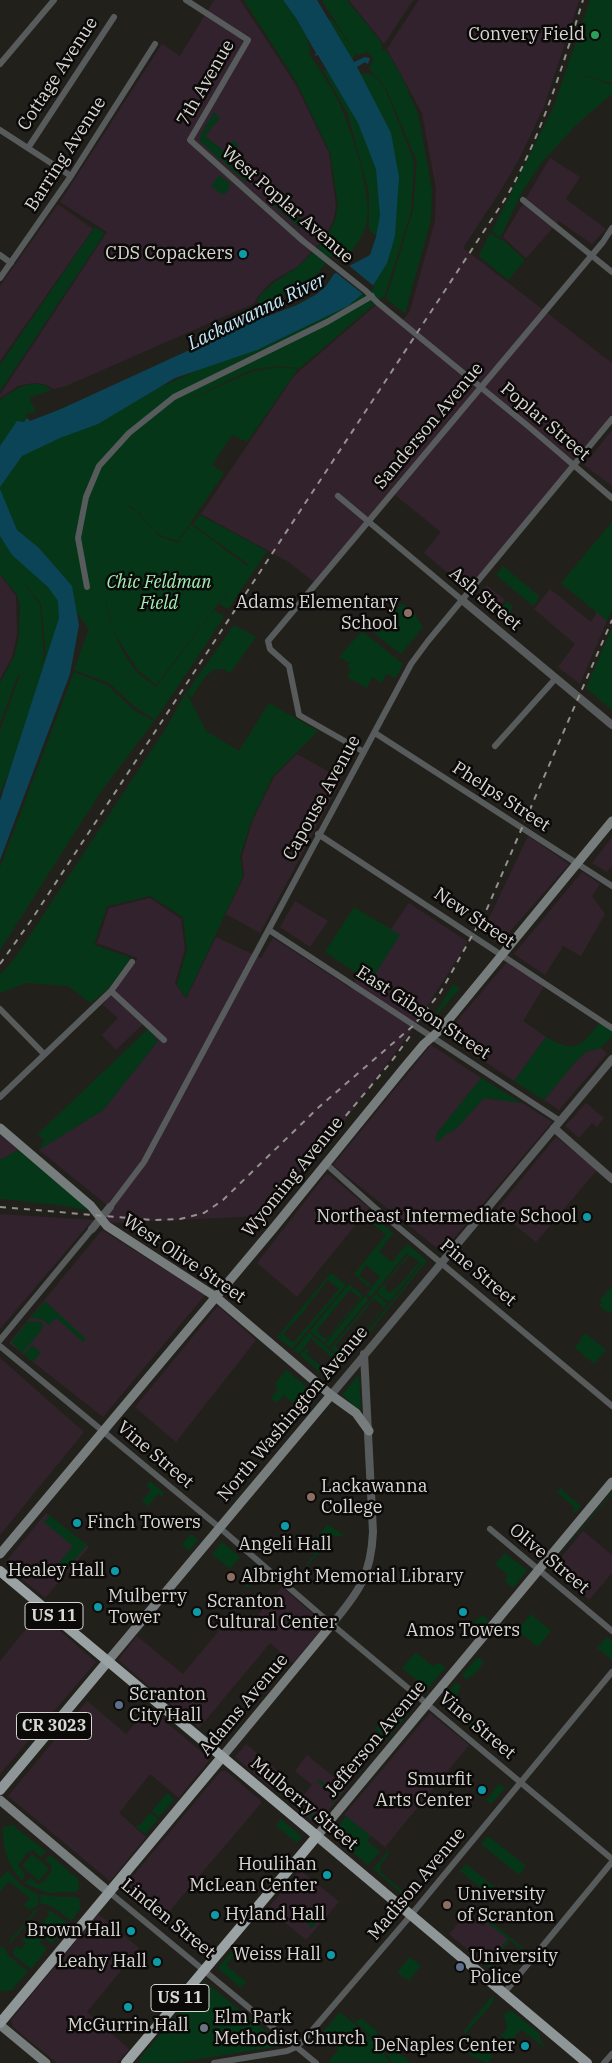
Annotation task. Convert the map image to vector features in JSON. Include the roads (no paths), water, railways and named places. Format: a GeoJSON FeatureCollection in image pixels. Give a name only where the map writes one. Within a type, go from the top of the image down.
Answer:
{"type":"FeatureCollection","features":[{"type":"Feature","properties":{"kind":"highway","name":"Mulberry Street"},"geometry":{"type":"LineString","coordinates":[[0,1570],[317,1836]]}},
{"type":"Feature","properties":{"kind":"highway","name":"Jefferson Avenue"},"geometry":{"type":"LineString","coordinates":[[126,2063],[134,2058],[204,1969],[317,1836]]}},
{"type":"Feature","properties":{"kind":"main road","name":"Wyoming Avenue"},"geometry":{"type":"LineString","coordinates":[[0,1554],[216,1296],[403,1068],[441,1029],[612,821]]}},
{"type":"Feature","properties":{"kind":"main road","name":"West Olive Street"},"geometry":{"type":"LineString","coordinates":[[0,1128],[91,1206],[107,1226],[216,1296],[331,1395],[356,1413],[368,1431]]}},
{"type":"Feature","properties":{"kind":"main road","name":"North Washington Avenue"},"geometry":{"type":"LineString","coordinates":[[0,1790],[331,1395]]}},
{"type":"Feature","properties":{"kind":"main road","name":"Jefferson Avenue"},"geometry":{"type":"LineString","coordinates":[[317,1836],[612,1482]]}},
{"type":"Feature","properties":{"kind":"main road","name":"Adams Avenue"},"geometry":{"type":"LineString","coordinates":[[0,2024],[107,1890],[222,1757],[332,1624]]}},
{"type":"Feature","properties":{"kind":"main road","name":"Linden Street"},"geometry":{"type":"LineString","coordinates":[[0,1800],[107,1890]]}},
{"type":"Feature","properties":{"kind":"main road","name":"Mulberry Street"},"geometry":{"type":"LineString","coordinates":[[317,1836],[587,2063]]}},
{"type":"Feature","properties":{"kind":"main road"},"geometry":{"type":"LineString","coordinates":[[0,2024],[46,2063]]}},
{"type":"Feature","properties":{"kind":"street"},"geometry":{"type":"LineString","coordinates":[[0,64],[54,0]]}},
{"type":"Feature","properties":{"kind":"street","name":"7th Avenue"},"geometry":{"type":"LineString","coordinates":[[186,0],[248,40],[190,140]]}},
{"type":"Feature","properties":{"kind":"street","name":"Cottage Avenue"},"geometry":{"type":"LineString","coordinates":[[28,148],[114,17]]}},
{"type":"Feature","properties":{"kind":"street","name":"Barring Avenue"},"geometry":{"type":"LineString","coordinates":[[0,278],[71,176],[155,44]]}},
{"type":"Feature","properties":{"kind":"street"},"geometry":{"type":"LineString","coordinates":[[0,130],[71,176]]}},
{"type":"Feature","properties":{"kind":"street","name":"West Poplar Avenue"},"geometry":{"type":"LineString","coordinates":[[190,140],[303,241],[366,291]]}},
{"type":"Feature","properties":{"kind":"street"},"geometry":{"type":"LineString","coordinates":[[523,200],[612,272]]}},
{"type":"Feature","properties":{"kind":"street","name":"Sanderson Avenue"},"geometry":{"type":"LineString","coordinates":[[364,752],[299,715],[289,666],[268,648],[268,641],[592,255],[612,228]]}},
{"type":"Feature","properties":{"kind":"street"},"geometry":{"type":"LineString","coordinates":[[0,255],[11,263]]}},
{"type":"Feature","properties":{"kind":"street","name":"Poplar Street"},"geometry":{"type":"LineString","coordinates":[[366,291],[612,498]]}},
{"type":"Feature","properties":{"kind":"street"},"geometry":{"type":"LineString","coordinates":[[87,586],[78,538],[86,498],[99,466],[129,434],[174,397],[327,322],[372,296]]}},
{"type":"Feature","properties":{"kind":"street","name":"Capouse Avenue"},"geometry":{"type":"LineString","coordinates":[[92,1229],[142,1166],[269,930],[318,834],[375,733],[411,664],[612,419]]}},
{"type":"Feature","properties":{"kind":"street","name":"Ash Street"},"geometry":{"type":"LineString","coordinates":[[338,496],[612,725]]}},
{"type":"Feature","properties":{"kind":"street"},"geometry":{"type":"LineString","coordinates":[[495,746],[556,678]]}},
{"type":"Feature","properties":{"kind":"street","name":"Phelps Street"},"geometry":{"type":"LineString","coordinates":[[375,733],[612,886]]}},
{"type":"Feature","properties":{"kind":"street","name":"New Street"},"geometry":{"type":"LineString","coordinates":[[318,834],[612,1028]]}},
{"type":"Feature","properties":{"kind":"street","name":"East Gibson Street"},"geometry":{"type":"LineString","coordinates":[[269,930],[560,1121]]}},
{"type":"Feature","properties":{"kind":"street"},"geometry":{"type":"LineString","coordinates":[[0,1098],[111,991],[132,962]]}},
{"type":"Feature","properties":{"kind":"street"},"geometry":{"type":"LineString","coordinates":[[111,991],[164,1040]]}},
{"type":"Feature","properties":{"kind":"street"},"geometry":{"type":"LineString","coordinates":[[0,1010],[44,1054]]}},
{"type":"Feature","properties":{"kind":"street","name":"North Washington Avenue"},"geometry":{"type":"LineString","coordinates":[[331,1395],[612,1059]]}},
{"type":"Feature","properties":{"kind":"street"},"geometry":{"type":"LineString","coordinates":[[554,1128],[612,1179]]}},
{"type":"Feature","properties":{"kind":"street","name":"Pine Street"},"geometry":{"type":"LineString","coordinates":[[325,1163],[374,1207],[612,1406]]}},
{"type":"Feature","properties":{"kind":"street"},"geometry":{"type":"LineString","coordinates":[[0,1340],[92,1229]]}},
{"type":"Feature","properties":{"kind":"street","name":"Vine Street"},"geometry":{"type":"LineString","coordinates":[[0,1346],[220,1528],[612,1860]]}},
{"type":"Feature","properties":{"kind":"street","name":"Adams Avenue"},"geometry":{"type":"LineString","coordinates":[[332,1624],[356,1594],[370,1562],[373,1532],[364,1354]]}},
{"type":"Feature","properties":{"kind":"street","name":"Olive Street"},"geometry":{"type":"LineString","coordinates":[[490,1529],[612,1631]]}},
{"type":"Feature","properties":{"kind":"street","name":"Madison Avenue"},"geometry":{"type":"LineString","coordinates":[[296,2047],[412,1915],[612,1672]]}},
{"type":"Feature","properties":{"kind":"street"},"geometry":{"type":"LineString","coordinates":[[504,1993],[612,1860]]}},
{"type":"Feature","properties":{"kind":"street","name":"Linden Street"},"geometry":{"type":"LineString","coordinates":[[107,1890],[316,2063]]}},
{"type":"Feature","properties":{"kind":"street"},"geometry":{"type":"LineString","coordinates":[[214,2063],[286,2051],[296,2047]]}},
{"type":"Feature","properties":{"kind":"street"},"geometry":{"type":"LineString","coordinates":[[604,2063],[612,2054]]}},
{"type":"Feature","properties":{"kind":"water"},"geometry":{"type":"Polygon","coordinates":[[[283,0],[317,0],[354,62],[365,57],[370,58],[368,64],[365,62],[357,67],[391,133],[399,177],[395,236],[387,263],[374,284],[348,306],[257,350],[175,378],[98,424],[60,438],[22,456],[0,487],[0,446],[17,421],[24,422],[27,418],[30,421],[61,409],[244,325],[297,305],[317,294],[326,286],[334,274],[370,255],[380,215],[376,169],[358,123],[318,55],[315,56],[316,53],[296,18],[283,0]]]}},
{"type":"Feature","properties":{"kind":"water"},"geometry":{"type":"Polygon","coordinates":[[[0,489],[17,530],[39,548],[72,586],[79,625],[70,674],[0,860],[0,801],[59,618],[58,601],[48,587],[12,555],[0,536],[0,489]]]}},
{"type":"Feature","properties":{"kind":"railway"},"geometry":{"type":"LineString","coordinates":[[0,964],[30,922],[507,196],[541,125],[583,0]]}},
{"type":"Feature","properties":{"kind":"railway"},"geometry":{"type":"LineString","coordinates":[[0,1207],[152,1220],[180,1219],[204,1213],[223,1200],[319,1107],[414,1025],[440,993],[486,911],[612,620]]}},
{"type":"Feature","properties":{"kind":"railway"},"geometry":{"type":"LineString","coordinates":[[338,1125],[391,1062],[413,1032]]}},
{"type":"Feature","properties":{"kind":"place","name":"Convery Field"},"geometry":{"type":"Point","coordinates":[595,35]}},
{"type":"Feature","properties":{"kind":"place","name":"CDS Copackers"},"geometry":{"type":"Point","coordinates":[243,254]}},
{"type":"Feature","properties":{"kind":"place","name":"Adams Elementary School"},"geometry":{"type":"Point","coordinates":[408,613]}},
{"type":"Feature","properties":{"kind":"place","name":"Northeast Intermediate School"},"geometry":{"type":"Point","coordinates":[587,1217]}},
{"type":"Feature","properties":{"kind":"place","name":"Lackawanna College"},"geometry":{"type":"Point","coordinates":[311,1497]}},
{"type":"Feature","properties":{"kind":"place","name":"Finch Towers"},"geometry":{"type":"Point","coordinates":[77,1523]}},
{"type":"Feature","properties":{"kind":"place","name":"Angeli Hall"},"geometry":{"type":"Point","coordinates":[285,1526]}},
{"type":"Feature","properties":{"kind":"place","name":"Healey Hall"},"geometry":{"type":"Point","coordinates":[115,1571]}},
{"type":"Feature","properties":{"kind":"place","name":"Albright Memorial Library"},"geometry":{"type":"Point","coordinates":[231,1577]}},
{"type":"Feature","properties":{"kind":"place","name":"Mulberry Tower"},"geometry":{"type":"Point","coordinates":[98,1607]}},
{"type":"Feature","properties":{"kind":"place","name":"Scranton Cultural Center"},"geometry":{"type":"Point","coordinates":[197,1612]}},
{"type":"Feature","properties":{"kind":"place","name":"Amos Towers"},"geometry":{"type":"Point","coordinates":[463,1612]}},
{"type":"Feature","properties":{"kind":"place","name":"Scranton City Hall"},"geometry":{"type":"Point","coordinates":[119,1705]}},
{"type":"Feature","properties":{"kind":"place","name":"Smurfit Arts Center"},"geometry":{"type":"Point","coordinates":[482,1790]}},
{"type":"Feature","properties":{"kind":"place","name":"Houlihan McLean Center"},"geometry":{"type":"Point","coordinates":[327,1875]}},
{"type":"Feature","properties":{"kind":"place","name":"University of Scranton"},"geometry":{"type":"Point","coordinates":[447,1905]}},
{"type":"Feature","properties":{"kind":"place","name":"Hyland Hall"},"geometry":{"type":"Point","coordinates":[215,1915]}},
{"type":"Feature","properties":{"kind":"place","name":"Brown Hall"},"geometry":{"type":"Point","coordinates":[131,1931]}},
{"type":"Feature","properties":{"kind":"place","name":"Weiss Hall"},"geometry":{"type":"Point","coordinates":[331,1955]}},
{"type":"Feature","properties":{"kind":"place","name":"Leahy Hall"},"geometry":{"type":"Point","coordinates":[157,1962]}},
{"type":"Feature","properties":{"kind":"place","name":"University Police"},"geometry":{"type":"Point","coordinates":[460,1967]}},
{"type":"Feature","properties":{"kind":"place","name":"McGurrin Hall"},"geometry":{"type":"Point","coordinates":[128,2007]}},
{"type":"Feature","properties":{"kind":"place","name":"Elm Park Methodist Church"},"geometry":{"type":"Point","coordinates":[204,2028]}},
{"type":"Feature","properties":{"kind":"place","name":"DeNaples Center"},"geometry":{"type":"Point","coordinates":[525,2046]}},
{"type":"Feature","properties":{"kind":"water label","name":"Lackawanna River"},"geometry":{"type":"Point","coordinates":[257,312]}},
{"type":"Feature","properties":{"kind":"park label","name":"Chic Feldman Field"},"geometry":{"type":"Point","coordinates":[159,593]}}]}
